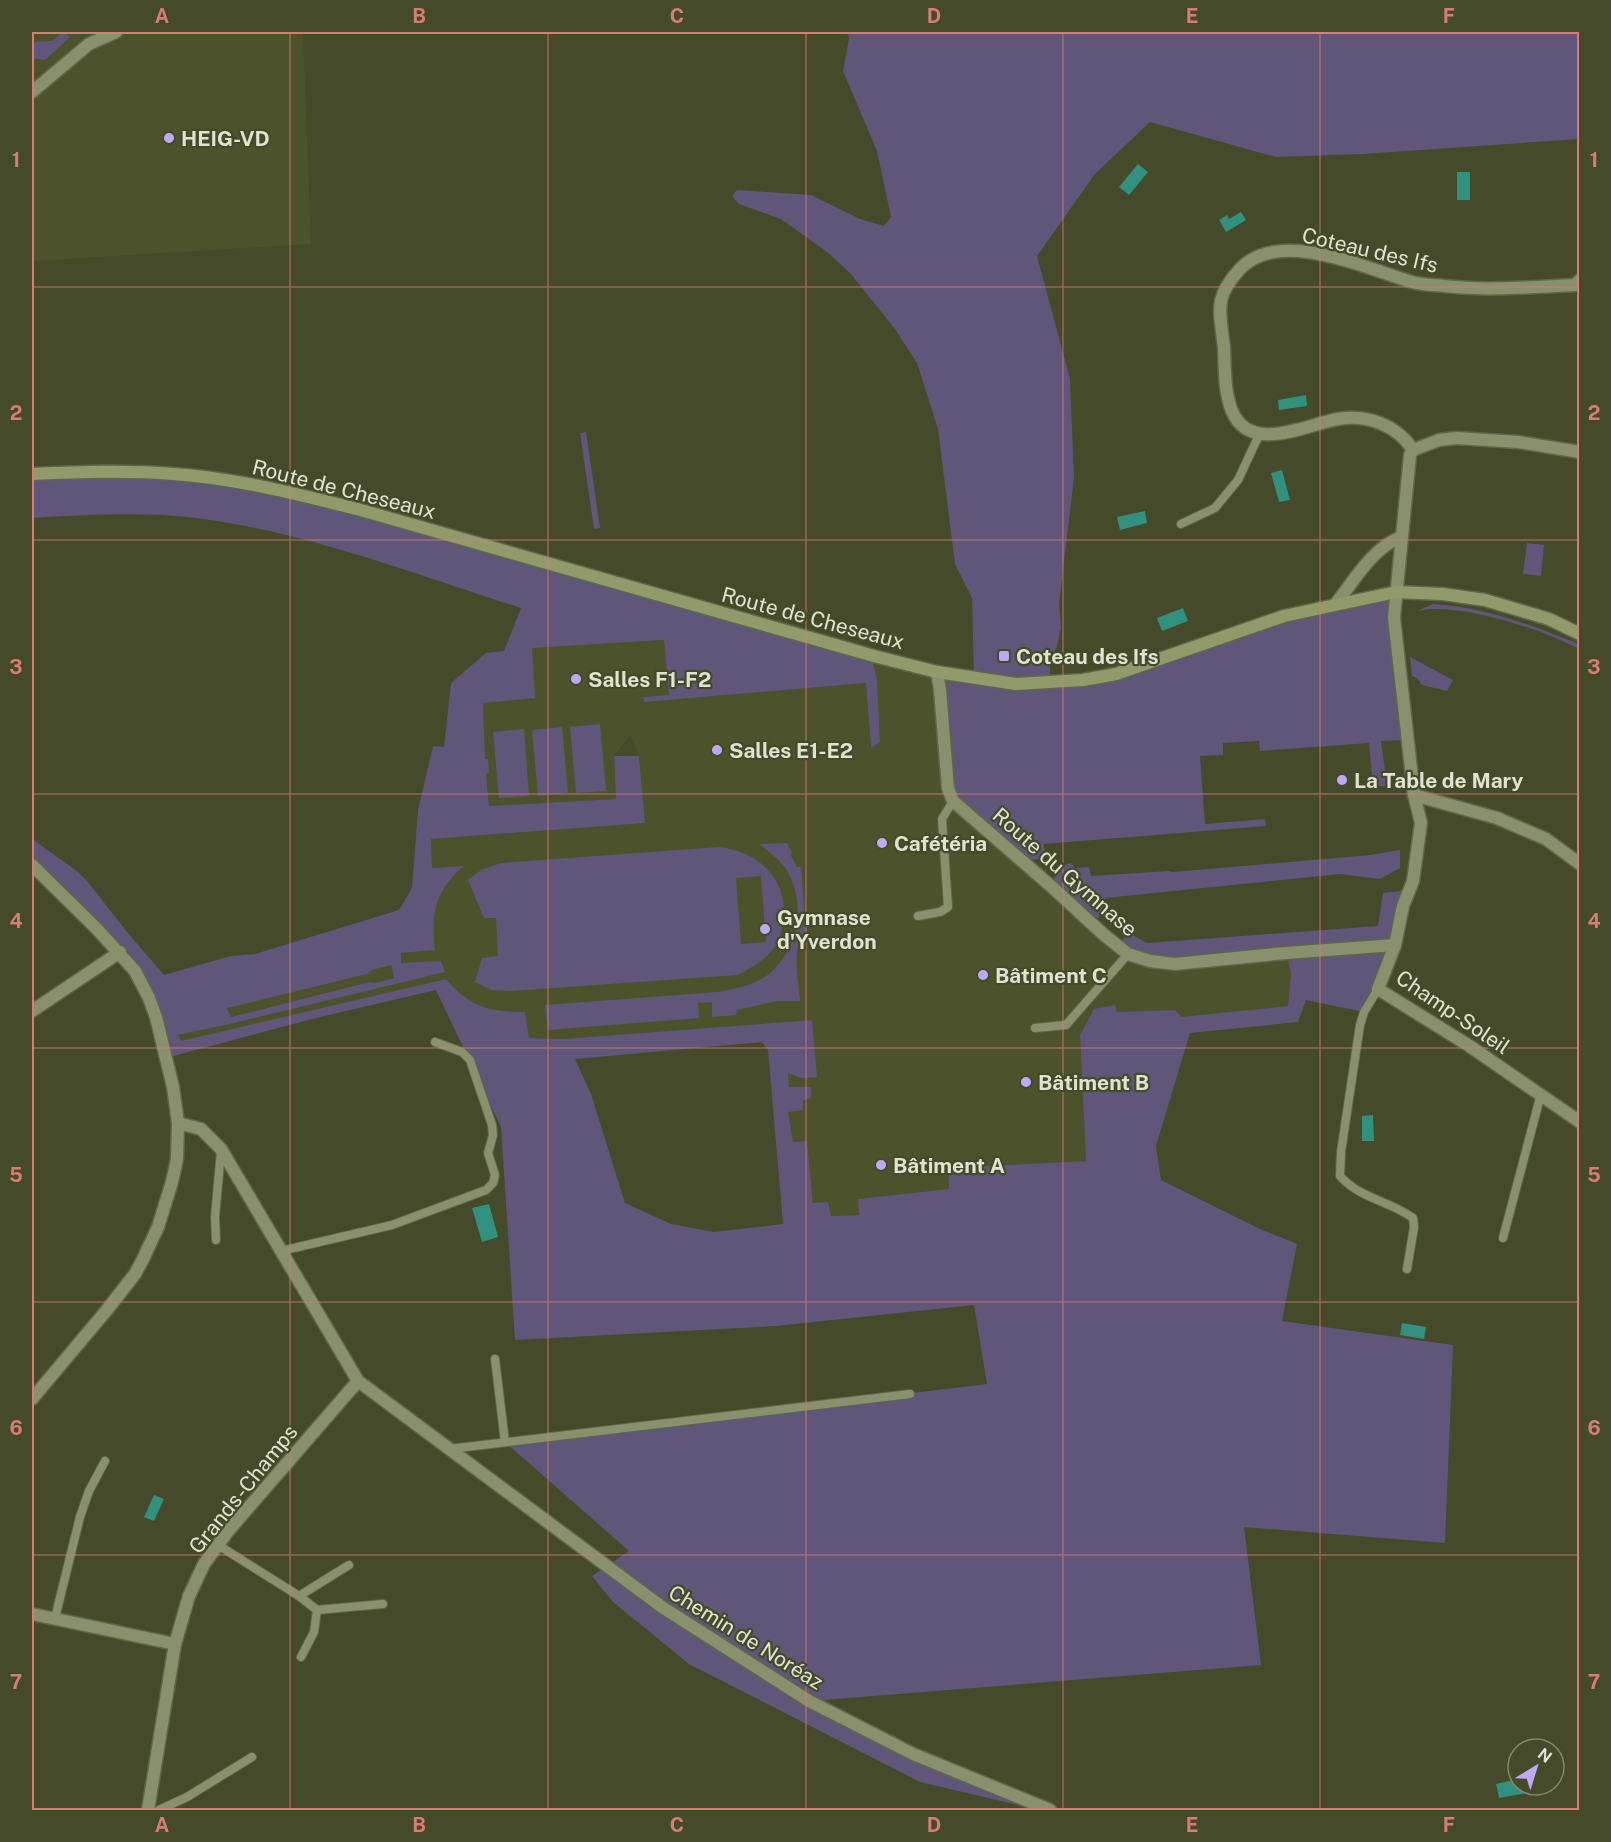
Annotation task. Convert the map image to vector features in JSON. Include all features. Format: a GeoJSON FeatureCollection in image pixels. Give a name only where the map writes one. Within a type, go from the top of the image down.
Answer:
{"type":"FeatureCollection","features":[{"type":"Feature","properties":{"kind":"street"},"geometry":{"type":"LineString","coordinates":[[32,92],[89,44],[116,32]]}},
{"type":"Feature","properties":{"kind":"street","name":"Coteau des Ifs"},"geometry":{"type":"LineString","coordinates":[[1260,433],[1246,429],[1232,412],[1227,393],[1221,318],[1220,297],[1228,282],[1247,261],[1275,251],[1302,252],[1333,257],[1415,283],[1485,288],[1578,286]]}},
{"type":"Feature","properties":{"kind":"street"},"geometry":{"type":"LineString","coordinates":[[1260,433],[1291,433],[1338,419],[1363,418],[1387,425],[1406,439],[1413,450],[1439,440],[1456,438],[1518,442],[1580,452]]}},
{"type":"Feature","properties":{"kind":"street","name":"Champ-Soleil"},"geometry":{"type":"LineString","coordinates":[[1413,450],[1410,455],[1394,618],[1414,795],[1421,823],[1413,881],[1403,906],[1395,945],[1378,989],[1468,1045],[1580,1122]]}},
{"type":"Feature","properties":{"kind":"street","name":"Route de Cheseaux"},"geometry":{"type":"LineString","coordinates":[[32,474],[110,472],[174,474],[274,488],[357,509],[874,656],[937,672],[1016,684],[1083,681],[1116,674],[1284,616],[1396,592],[1443,594],[1485,600],[1549,619],[1580,634]]}},
{"type":"Feature","properties":{"kind":"street"},"geometry":{"type":"LineString","coordinates":[[1335,605],[1374,557],[1390,541],[1401,537]]}},
{"type":"Feature","properties":{"kind":"street"},"geometry":{"type":"LineString","coordinates":[[937,672],[948,788],[953,801]]}},
{"type":"Feature","properties":{"kind":"street"},"geometry":{"type":"LineString","coordinates":[[1414,795],[1497,818],[1546,839],[1580,864]]}},
{"type":"Feature","properties":{"kind":"street","name":"Route du Gymnase"},"geometry":{"type":"LineString","coordinates":[[953,801],[1128,954],[1150,961],[1175,964],[1286,952],[1395,945]]}},
{"type":"Feature","properties":{"kind":"street"},"geometry":{"type":"LineString","coordinates":[[32,865],[120,952],[135,971],[156,1017],[173,1087],[178,1124],[177,1159],[172,1182],[158,1227],[143,1259],[135,1274],[106,1311],[32,1399]]}},
{"type":"Feature","properties":{"kind":"street"},"geometry":{"type":"LineString","coordinates":[[32,1011],[120,952]]}},
{"type":"Feature","properties":{"kind":"street","name":"Chemin de Noréaz"},"geometry":{"type":"LineString","coordinates":[[178,1124],[201,1129],[221,1149],[358,1381],[662,1607],[809,1701],[912,1754],[1050,1810]]}},
{"type":"Feature","properties":{"kind":"street","name":"Grands-Champs"},"geometry":{"type":"LineString","coordinates":[[148,1810],[175,1644],[189,1596],[204,1564],[358,1381]]}},
{"type":"Feature","properties":{"kind":"street"},"geometry":{"type":"LineString","coordinates":[[32,1614],[175,1644]]}},
{"type":"Feature","properties":{"kind":"lane"},"geometry":{"type":"LineString","coordinates":[[1181,524],[1215,508],[1238,480],[1260,433]]}},
{"type":"Feature","properties":{"kind":"lane"},"geometry":{"type":"LineString","coordinates":[[918,916],[940,912],[948,907],[942,819],[953,801]]}},
{"type":"Feature","properties":{"kind":"lane"},"geometry":{"type":"LineString","coordinates":[[1035,1028],[1066,1025],[1128,954]]}},
{"type":"Feature","properties":{"kind":"lane"},"geometry":{"type":"LineString","coordinates":[[1378,989],[1364,1012],[1360,1025],[1344,1128],[1340,1176],[1348,1186],[1403,1210],[1413,1218],[1414,1227],[1407,1269]]}},
{"type":"Feature","properties":{"kind":"lane"},"geometry":{"type":"LineString","coordinates":[[280,1251],[392,1225],[486,1190],[493,1183],[495,1175],[488,1153],[493,1135],[492,1125],[470,1060],[462,1052],[435,1042]]}},
{"type":"Feature","properties":{"kind":"lane"},"geometry":{"type":"LineString","coordinates":[[1503,1238],[1541,1094]]}},
{"type":"Feature","properties":{"kind":"lane"},"geometry":{"type":"LineString","coordinates":[[216,1239],[215,1217],[221,1149]]}},
{"type":"Feature","properties":{"kind":"lane"},"geometry":{"type":"LineString","coordinates":[[495,1359],[506,1442]]}},
{"type":"Feature","properties":{"kind":"lane"},"geometry":{"type":"LineString","coordinates":[[448,1449],[910,1394]]}},
{"type":"Feature","properties":{"kind":"lane"},"geometry":{"type":"LineString","coordinates":[[55,1618],[80,1517],[89,1491],[105,1461]]}},
{"type":"Feature","properties":{"kind":"lane"},"geometry":{"type":"LineString","coordinates":[[218,1545],[317,1610],[383,1604]]}},
{"type":"Feature","properties":{"kind":"lane"},"geometry":{"type":"LineString","coordinates":[[298,1596],[350,1565]]}},
{"type":"Feature","properties":{"kind":"lane"},"geometry":{"type":"LineString","coordinates":[[301,1658],[314,1632],[317,1610]]}},
{"type":"Feature","properties":{"kind":"lane"},"geometry":{"type":"LineString","coordinates":[[159,1810],[187,1797],[252,1757]]}},
{"type":"Feature","properties":{"kind":"shaded area","name":"HEIG-VD"},"geometry":{"type":"Polygon","coordinates":[[[32,32],[303,32],[311,244],[32,261],[32,32]]]}},
{"type":"Feature","properties":{"kind":"shaded area"},"geometry":{"type":"Polygon","coordinates":[[[63,32],[70,37],[45,60],[32,58],[32,42],[52,41],[63,32]]]}},
{"type":"Feature","properties":{"kind":"shaded area"},"geometry":{"type":"Polygon","coordinates":[[[847,32],[1579,32],[1579,139],[1363,154],[1276,157],[1150,122],[1095,174],[1037,256],[1070,379],[1074,478],[1059,604],[1061,628],[1050,662],[1050,682],[1083,680],[1284,616],[1396,592],[1407,740],[1381,741],[1387,786],[1373,786],[1369,743],[1260,751],[1259,741],[1223,743],[1223,755],[1200,756],[1205,824],[1265,819],[1266,826],[1044,844],[1045,855],[1038,859],[1023,861],[953,801],[937,672],[974,676],[972,598],[955,564],[938,429],[917,363],[895,329],[850,273],[827,252],[781,219],[739,204],[732,196],[737,190],[811,195],[860,219],[884,226],[891,217],[877,151],[843,71],[849,38],[847,32]]]}},
{"type":"Feature","properties":{"kind":"shaded area"},"geometry":{"type":"Polygon","coordinates":[[[586,432],[600,528],[594,529],[580,433],[586,432]]]}},
{"type":"Feature","properties":{"kind":"shaded area"},"geometry":{"type":"Polygon","coordinates":[[[143,472],[274,488],[873,661],[877,680],[880,742],[871,748],[866,683],[644,702],[643,697],[669,695],[664,640],[532,648],[535,698],[483,703],[485,759],[488,759],[489,773],[486,774],[489,806],[616,799],[614,756],[639,756],[645,823],[431,839],[432,868],[463,866],[446,885],[437,904],[434,924],[435,950],[401,953],[401,963],[441,961],[445,972],[178,1035],[181,1041],[446,979],[463,996],[481,1006],[501,1011],[525,1012],[529,1038],[562,1039],[812,1020],[817,1077],[801,1078],[788,1073],[789,1087],[811,1087],[811,1098],[803,1101],[803,1110],[788,1112],[793,1142],[807,1141],[813,1203],[828,1202],[831,1216],[859,1215],[858,1199],[949,1189],[948,1168],[1086,1161],[1080,1035],[1094,1009],[1115,1005],[1117,1012],[1175,1010],[1181,1017],[1288,1006],[1291,972],[1286,953],[1175,964],[1119,947],[1125,935],[1129,933],[1147,943],[1378,926],[1383,893],[1409,890],[1395,945],[1364,1012],[1306,1000],[1298,1022],[1190,1033],[1156,1146],[1161,1180],[1260,1229],[1297,1244],[1282,1321],[1453,1345],[1445,1543],[1244,1527],[1261,1665],[810,1701],[1039,1810],[920,1782],[689,1664],[613,1602],[592,1576],[629,1551],[505,1442],[987,1384],[974,1305],[776,1326],[515,1340],[501,1127],[436,990],[316,1018],[166,1058],[135,971],[32,865],[32,839],[77,871],[88,882],[164,975],[231,956],[255,954],[399,910],[412,888],[418,810],[433,746],[444,747],[451,683],[486,653],[504,651],[521,608],[356,554],[229,523],[187,517],[148,515],[32,518],[32,474],[143,472]],[[391,965],[372,970],[367,974],[227,1008],[231,1017],[369,982],[376,983],[394,978],[391,965]],[[762,1042],[575,1059],[591,1094],[625,1203],[671,1224],[714,1232],[783,1224],[768,1050],[762,1042]]]}},
{"type":"Feature","properties":{"kind":"shaded area"},"geometry":{"type":"Polygon","coordinates":[[[1527,543],[1544,545],[1541,576],[1523,574],[1527,543]]]}},
{"type":"Feature","properties":{"kind":"shaded area"},"geometry":{"type":"Polygon","coordinates":[[[1433,604],[1470,609],[1506,618],[1579,644],[1579,649],[1545,634],[1500,619],[1454,610],[1417,611],[1433,604]]]}},
{"type":"Feature","properties":{"kind":"shaded area","name":"Gymnase d'Yverdon"},"geometry":{"type":"Polygon","coordinates":[[[664,640],[669,696],[643,697],[644,702],[866,683],[871,748],[880,742],[877,680],[873,661],[937,672],[948,788],[1119,947],[1286,953],[1291,972],[1288,1006],[1180,1018],[1175,1010],[1117,1012],[1115,1005],[1080,1035],[1086,1161],[948,1168],[949,1189],[858,1199],[859,1215],[831,1216],[828,1202],[813,1203],[807,1141],[793,1142],[787,1112],[811,1098],[811,1087],[789,1087],[788,1072],[801,1078],[812,1020],[562,1039],[529,1038],[525,1012],[501,1012],[474,1004],[446,979],[181,1042],[178,1035],[445,972],[440,961],[401,964],[400,953],[435,950],[432,924],[437,901],[447,881],[462,866],[432,868],[431,839],[645,823],[639,756],[630,735],[614,756],[616,799],[489,806],[483,702],[532,648],[664,640]]]}},
{"type":"Feature","properties":{"kind":"shaded area"},"geometry":{"type":"Polygon","coordinates":[[[1410,657],[1453,680],[1447,691],[1422,685],[1417,678],[1412,676],[1410,657]]]}},
{"type":"Feature","properties":{"kind":"shaded area"},"geometry":{"type":"Polygon","coordinates":[[[600,724],[606,791],[576,793],[570,727],[600,724]]]}},
{"type":"Feature","properties":{"kind":"shaded area"},"geometry":{"type":"Polygon","coordinates":[[[562,727],[568,793],[538,796],[532,730],[562,727]]]}},
{"type":"Feature","properties":{"kind":"shaded area"},"geometry":{"type":"Polygon","coordinates":[[[524,729],[529,796],[499,798],[493,732],[524,729]]]}},
{"type":"Feature","properties":{"kind":"shaded area"},"geometry":{"type":"Polygon","coordinates":[[[787,843],[797,867],[801,867],[806,933],[798,945],[797,954],[800,1001],[776,1001],[737,1010],[736,1015],[712,1017],[712,1002],[698,1003],[699,1018],[548,1030],[545,1005],[717,992],[751,984],[769,974],[779,964],[793,939],[798,911],[793,882],[786,869],[759,844],[787,843]]]}},
{"type":"Feature","properties":{"kind":"shaded area"},"geometry":{"type":"Polygon","coordinates":[[[719,847],[733,850],[758,862],[776,881],[784,907],[782,928],[770,953],[757,964],[737,975],[511,991],[492,990],[475,982],[482,958],[498,956],[496,918],[484,918],[468,880],[481,870],[501,863],[719,847]],[[761,876],[736,878],[741,944],[766,942],[761,876]]]}},
{"type":"Feature","properties":{"kind":"shaded area"},"geometry":{"type":"Polygon","coordinates":[[[1400,850],[1400,868],[1380,879],[1340,874],[1105,898],[1107,909],[1090,922],[1052,887],[1057,867],[1071,863],[1075,868],[1089,867],[1091,876],[1173,872],[1370,855],[1400,850]]]}},
{"type":"Feature","properties":{"kind":"shaded area"},"geometry":{"type":"Polygon","coordinates":[[[391,965],[394,978],[376,983],[369,982],[230,1017],[227,1007],[367,974],[372,970],[391,965]]]}},
{"type":"Feature","properties":{"kind":"water"},"geometry":{"type":"Polygon","coordinates":[[[1138,164],[1148,172],[1129,195],[1119,187],[1138,164]]]}},
{"type":"Feature","properties":{"kind":"water"},"geometry":{"type":"Polygon","coordinates":[[[1457,172],[1470,172],[1470,200],[1457,200],[1457,172]]]}},
{"type":"Feature","properties":{"kind":"water"},"geometry":{"type":"Polygon","coordinates":[[[1241,212],[1246,220],[1226,232],[1219,220],[1227,215],[1229,219],[1241,212]]]}},
{"type":"Feature","properties":{"kind":"water"},"geometry":{"type":"Polygon","coordinates":[[[1306,395],[1307,406],[1279,410],[1278,400],[1306,395]]]}},
{"type":"Feature","properties":{"kind":"water"},"geometry":{"type":"Polygon","coordinates":[[[1282,470],[1290,500],[1279,502],[1271,473],[1282,470]]]}},
{"type":"Feature","properties":{"kind":"water"},"geometry":{"type":"Polygon","coordinates":[[[1145,511],[1147,523],[1120,530],[1117,517],[1145,511]]]}},
{"type":"Feature","properties":{"kind":"water"},"geometry":{"type":"Polygon","coordinates":[[[1183,608],[1188,621],[1162,631],[1157,618],[1183,608]]]}},
{"type":"Feature","properties":{"kind":"water"},"geometry":{"type":"Polygon","coordinates":[[[1373,1115],[1374,1141],[1362,1141],[1362,1116],[1373,1115]]]}},
{"type":"Feature","properties":{"kind":"water"},"geometry":{"type":"Polygon","coordinates":[[[489,1204],[498,1237],[482,1242],[472,1208],[489,1204]]]}},
{"type":"Feature","properties":{"kind":"water"},"geometry":{"type":"Polygon","coordinates":[[[1402,1323],[1426,1327],[1424,1339],[1400,1335],[1402,1323]]]}},
{"type":"Feature","properties":{"kind":"water"},"geometry":{"type":"Polygon","coordinates":[[[154,1495],[164,1499],[154,1521],[144,1517],[154,1495]]]}},
{"type":"Feature","properties":{"kind":"water"},"geometry":{"type":"Polygon","coordinates":[[[1506,1782],[1506,1797],[1499,1798],[1496,1784],[1506,1782]]]}},
{"type":"Feature","properties":{"kind":"place","name":"HEIG-VD"},"geometry":{"type":"Point","coordinates":[169,138]}},
{"type":"Feature","properties":{"kind":"place","name":"Coteau des Ifs"},"geometry":{"type":"Point","coordinates":[1004,656]}},
{"type":"Feature","properties":{"kind":"place","name":"Salles F1-F2"},"geometry":{"type":"Point","coordinates":[576,679]}},
{"type":"Feature","properties":{"kind":"place","name":"Salles E1-E2"},"geometry":{"type":"Point","coordinates":[717,750]}},
{"type":"Feature","properties":{"kind":"place","name":"La Table de Mary"},"geometry":{"type":"Point","coordinates":[1342,780]}},
{"type":"Feature","properties":{"kind":"place","name":"Cafétéria"},"geometry":{"type":"Point","coordinates":[882,843]}},
{"type":"Feature","properties":{"kind":"place","name":"Gymnase d'Yverdon"},"geometry":{"type":"Point","coordinates":[765,929]}},
{"type":"Feature","properties":{"kind":"place","name":"Bâtiment C"},"geometry":{"type":"Point","coordinates":[983,975]}},
{"type":"Feature","properties":{"kind":"place","name":"Bâtiment B"},"geometry":{"type":"Point","coordinates":[1026,1082]}},
{"type":"Feature","properties":{"kind":"place","name":"Bâtiment A"},"geometry":{"type":"Point","coordinates":[881,1165]}}]}
